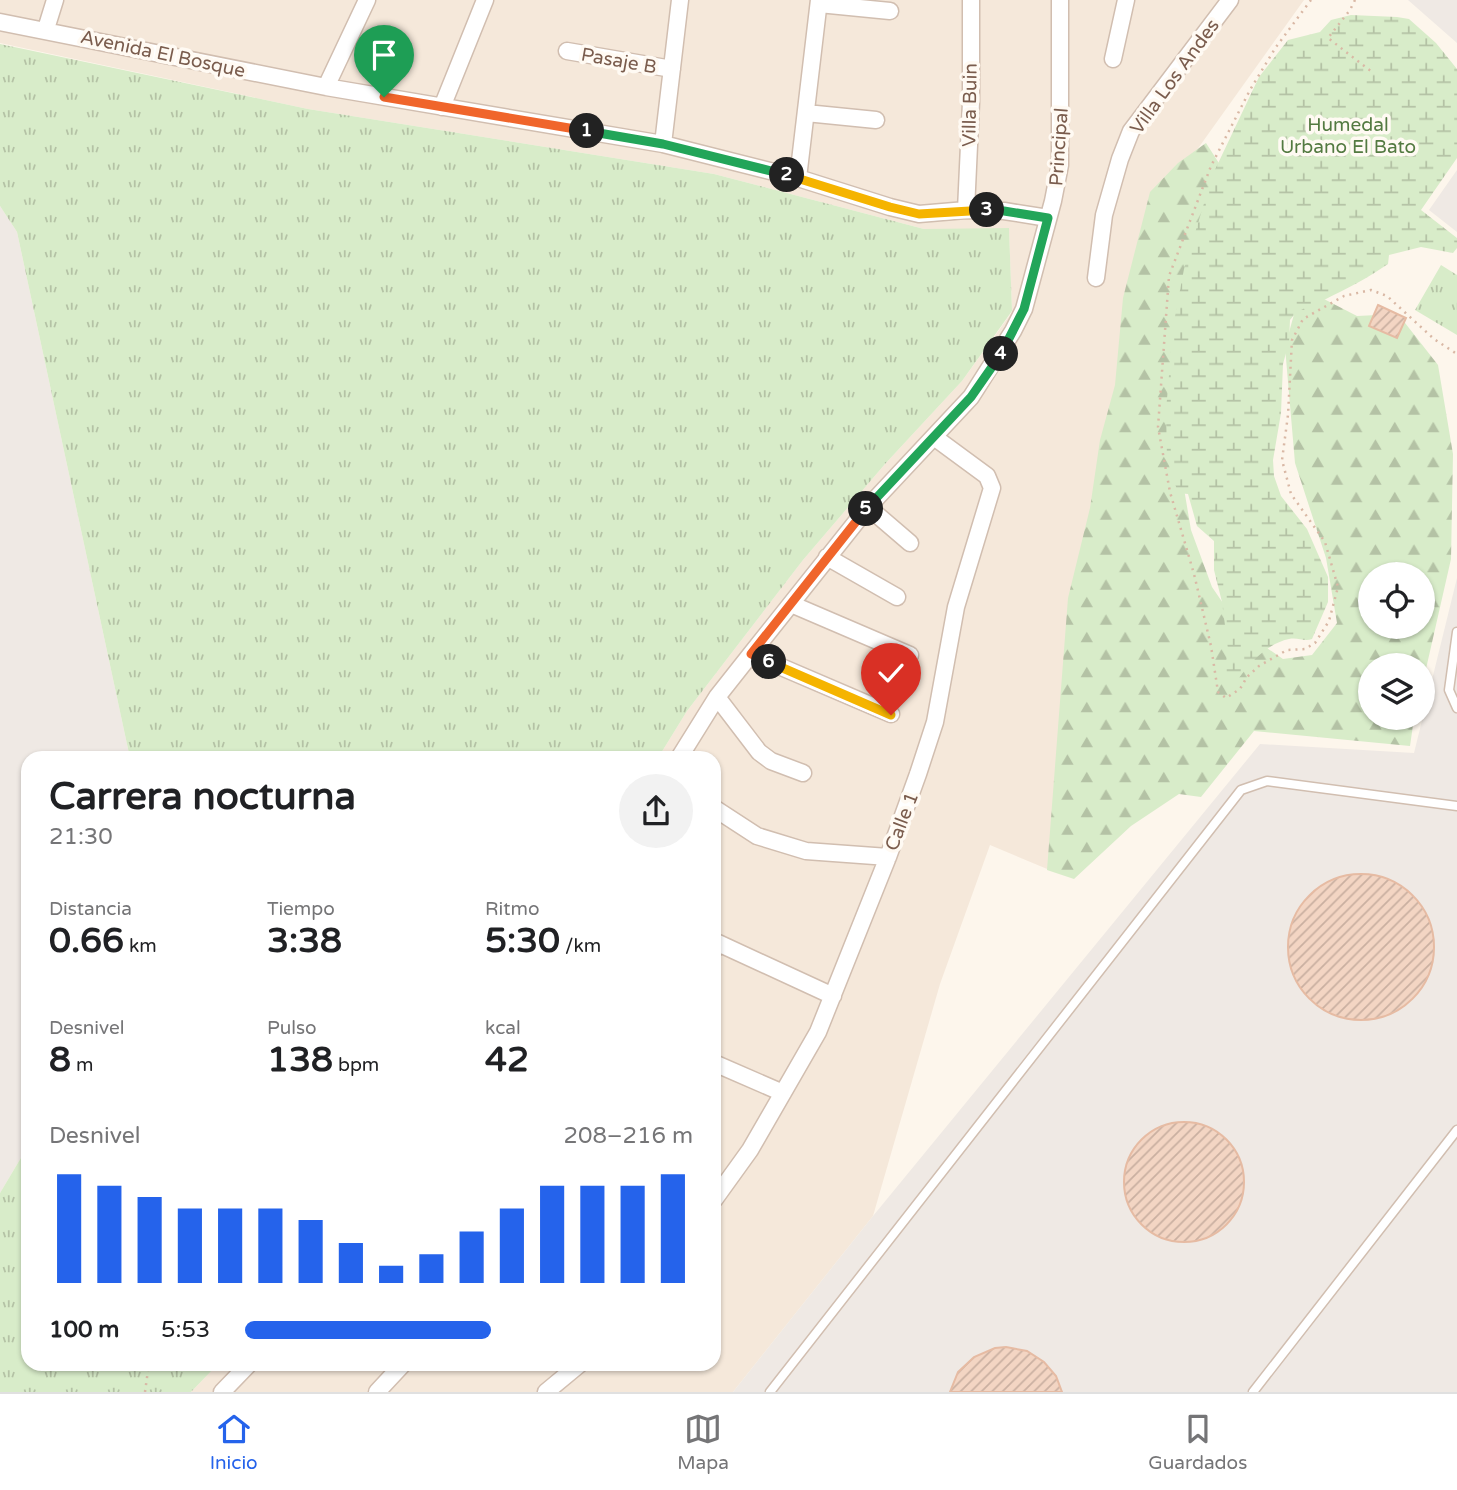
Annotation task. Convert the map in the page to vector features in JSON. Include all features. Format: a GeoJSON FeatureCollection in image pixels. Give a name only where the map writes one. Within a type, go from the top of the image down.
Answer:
{"type":"FeatureCollection","features":[{"type":"Feature","properties":{"kind":"street"},"geometry":{"type":"LineString","coordinates":[[46,29],[55,0]]}},
{"type":"Feature","properties":{"kind":"street"},"geometry":{"type":"LineString","coordinates":[[326,87],[367,0]]}},
{"type":"Feature","properties":{"kind":"street"},"geometry":{"type":"LineString","coordinates":[[442,107],[485,0]]}},
{"type":"Feature","properties":{"kind":"street"},"geometry":{"type":"LineString","coordinates":[[663,144],[680,0]]}},
{"type":"Feature","properties":{"kind":"street","name":"Villa Buin"},"geometry":{"type":"LineString","coordinates":[[966,210],[971,102],[971,0]]}},
{"type":"Feature","properties":{"kind":"street","name":"Principal"},"geometry":{"type":"LineString","coordinates":[[683,751],[718,697],[827,557],[868,507],[971,397],[1001,354],[1013,331],[1024,309],[1057,183],[1061,147],[1060,0]]}},
{"type":"Feature","properties":{"kind":"street"},"geometry":{"type":"LineString","coordinates":[[1113,59],[1126,0]]}},
{"type":"Feature","properties":{"kind":"street","name":"Villa Los Andes"},"geometry":{"type":"LineString","coordinates":[[1096,278],[1104,215],[1114,177],[1131,131],[1230,0]]}},
{"type":"Feature","properties":{"kind":"street"},"geometry":{"type":"LineString","coordinates":[[798,178],[819,2],[890,11]]}},
{"type":"Feature","properties":{"kind":"street","name":"Avenida El Bosque"},"geometry":{"type":"LineString","coordinates":[[0,22],[46,29],[326,87],[663,144],[798,178],[919,214],[966,210],[1004,211],[1048,218]]}},
{"type":"Feature","properties":{"kind":"street","name":"Pasaje B"},"geometry":{"type":"LineString","coordinates":[[567,51],[672,69]]}},
{"type":"Feature","properties":{"kind":"street"},"geometry":{"type":"LineString","coordinates":[[806,113],[876,120]]}},
{"type":"Feature","properties":{"kind":"street","name":"Calle 1"},"geometry":{"type":"LineString","coordinates":[[721,1188],[750,1150],[818,1032],[888,857],[935,722],[956,607],[992,495],[991,482],[987,476],[934,437]]}},
{"type":"Feature","properties":{"kind":"street"},"geometry":{"type":"LineString","coordinates":[[868,507],[910,543]]}},
{"type":"Feature","properties":{"kind":"street"},"geometry":{"type":"LineString","coordinates":[[827,557],[897,597]]}},
{"type":"Feature","properties":{"kind":"street"},"geometry":{"type":"LineString","coordinates":[[790,604],[909,655]]}},
{"type":"Feature","properties":{"kind":"street"},"geometry":{"type":"LineString","coordinates":[[751,654],[891,715]]}},
{"type":"Feature","properties":{"kind":"street"},"geometry":{"type":"LineString","coordinates":[[718,697],[759,752],[771,761],[803,773]]}},
{"type":"Feature","properties":{"kind":"street"},"geometry":{"type":"LineString","coordinates":[[721,813],[757,836],[806,850],[888,857]]}},
{"type":"Feature","properties":{"kind":"street"},"geometry":{"type":"LineString","coordinates":[[721,944],[833,996]]}},
{"type":"Feature","properties":{"kind":"street"},"geometry":{"type":"LineString","coordinates":[[721,1066],[783,1093]]}},
{"type":"Feature","properties":{"kind":"street"},"geometry":{"type":"LineString","coordinates":[[222,1392],[242,1371]]}},
{"type":"Feature","properties":{"kind":"street"},"geometry":{"type":"LineString","coordinates":[[377,1392],[397,1371]]}},
{"type":"Feature","properties":{"kind":"street"},"geometry":{"type":"LineString","coordinates":[[546,1392],[571,1371]]}},
{"type":"Feature","properties":{"kind":"lane"},"geometry":{"type":"LineString","coordinates":[[1457,632],[1449,690],[1457,708]]}},
{"type":"Feature","properties":{"kind":"lane"},"geometry":{"type":"LineString","coordinates":[[770,1392],[1241,790],[1267,781],[1457,806]]}},
{"type":"Feature","properties":{"kind":"lane"},"geometry":{"type":"LineString","coordinates":[[1253,1392],[1457,1130]]}},
{"type":"Feature","properties":{"kind":"path"},"geometry":{"type":"LineString","coordinates":[[1311,0],[1276,47],[1244,101],[1211,166],[1169,276],[1158,428],[1170,492],[1211,646],[1218,692],[1226,698],[1240,689],[1247,677],[1259,666],[1287,650],[1305,649],[1315,643],[1329,621],[1338,587],[1325,542],[1291,494],[1282,460],[1288,415],[1292,340],[1303,319],[1344,296],[1371,290],[1387,296],[1434,339],[1457,354]]}},
{"type":"Feature","properties":{"kind":"path"},"geometry":{"type":"LineString","coordinates":[[1355,0],[1328,38],[1373,72]]}},
{"type":"Feature","properties":{"kind":"path"},"geometry":{"type":"LineString","coordinates":[[145,1392],[148,1371]]}},
{"type":"Feature","properties":{"kind":"shaded area"},"geometry":{"type":"Polygon","coordinates":[[[0,0],[1304,0],[1149,217],[1052,871],[990,845],[940,984],[873,1216],[733,1392],[191,1392],[211,1371],[721,1371],[721,751],[662,751],[687,711],[803,560],[885,464],[962,381],[1012,312],[1009,229],[924,229],[714,174],[308,109],[0,43],[0,0]]]}},
{"type":"Feature","properties":{"kind":"shaded area"},"geometry":{"type":"Polygon","coordinates":[[[1408,0],[1457,0],[1457,43],[1408,0]]]}},
{"type":"Feature","properties":{"kind":"shaded area"},"geometry":{"type":"Polygon","coordinates":[[[1457,170],[1457,232],[1429,210],[1457,170]]]}},
{"type":"Feature","properties":{"kind":"shaded area"},"geometry":{"type":"Polygon","coordinates":[[[0,206],[17,232],[128,751],[21,751],[21,1158],[0,1193],[0,206]]]}},
{"type":"Feature","properties":{"kind":"shaded area"},"geometry":{"type":"Polygon","coordinates":[[[1457,578],[1457,1392],[733,1392],[873,1216],[1260,744],[1414,753],[1420,730],[1435,730],[1435,668],[1457,578]]]}},
{"type":"Feature","properties":{"kind":"green space","name":"Humedal Urbano El Bato"},"geometry":{"type":"Polygon","coordinates":[[[1351,15],[1409,19],[1436,43],[1457,69],[1457,158],[1421,210],[1457,238],[1457,248],[1453,253],[1421,247],[1389,255],[1388,264],[1365,279],[1301,310],[1290,320],[1289,342],[1283,364],[1281,413],[1273,460],[1274,476],[1281,496],[1307,529],[1328,577],[1328,602],[1312,639],[1289,639],[1270,647],[1255,659],[1227,692],[1224,675],[1228,649],[1222,602],[1214,570],[1214,541],[1197,526],[1188,494],[1178,493],[1167,459],[1166,411],[1173,327],[1184,269],[1213,174],[1259,77],[1288,40],[1320,32],[1331,20],[1351,15]]]}},
{"type":"Feature","properties":{"kind":"green space"},"geometry":{"type":"Polygon","coordinates":[[[0,44],[308,109],[714,174],[924,229],[1009,228],[1012,311],[962,381],[885,464],[803,560],[687,711],[662,751],[128,751],[17,232],[0,206],[0,44]]]}},
{"type":"Feature","properties":{"kind":"green space"},"geometry":{"type":"Polygon","coordinates":[[[1206,143],[1233,185],[1180,465],[1191,530],[1212,587],[1242,631],[1283,659],[1312,655],[1337,623],[1326,558],[1295,463],[1285,347],[1296,307],[1322,298],[1357,316],[1398,314],[1438,365],[1453,454],[1451,559],[1435,629],[1435,562],[1358,562],[1358,639],[1433,639],[1430,653],[1358,653],[1358,730],[1412,730],[1410,746],[1254,731],[1201,797],[1179,794],[1131,826],[1074,879],[1047,870],[1068,598],[1090,508],[1100,440],[1115,385],[1123,298],[1150,192],[1178,163],[1206,143]]]}},
{"type":"Feature","properties":{"kind":"green space"},"geometry":{"type":"Polygon","coordinates":[[[1441,265],[1457,275],[1457,335],[1415,310],[1441,265]]]}},
{"type":"Feature","properties":{"kind":"green space"},"geometry":{"type":"Polygon","coordinates":[[[21,1158],[21,1371],[211,1371],[191,1392],[0,1392],[0,1193],[21,1158]]]}},
{"type":"Feature","properties":{"kind":"building"},"geometry":{"type":"Polygon","coordinates":[[[1378,305],[1406,318],[1397,338],[1369,326],[1378,305]]]}},
{"type":"Feature","properties":{"kind":"building"},"geometry":{"type":"Polygon","coordinates":[[[1361,874],[1389,879],[1413,895],[1429,919],[1434,947],[1429,975],[1413,999],[1389,1015],[1361,1020],[1333,1015],[1309,999],[1293,975],[1288,947],[1293,919],[1309,895],[1333,879],[1361,874]]]}},
{"type":"Feature","properties":{"kind":"building"},"geometry":{"type":"Polygon","coordinates":[[[1184,1122],[1207,1127],[1226,1140],[1239,1159],[1244,1182],[1239,1205],[1226,1224],[1207,1237],[1184,1242],[1161,1237],[1142,1224],[1129,1205],[1124,1182],[1129,1159],[1142,1140],[1161,1127],[1184,1122]]]}},
{"type":"Feature","properties":{"kind":"building"},"geometry":{"type":"Polygon","coordinates":[[[995,1348],[1027,1351],[1044,1362],[1056,1376],[1062,1392],[950,1392],[958,1372],[974,1357],[995,1348]]]}},
{"type":"Feature","properties":{"kind":"route"},"geometry":{"type":"LineString","coordinates":[[384,97],[663,144],[798,178],[919,214],[966,210],[1004,211],[1048,218],[1024,309],[1001,354],[971,397],[868,507],[751,654],[891,715]]}}]}
